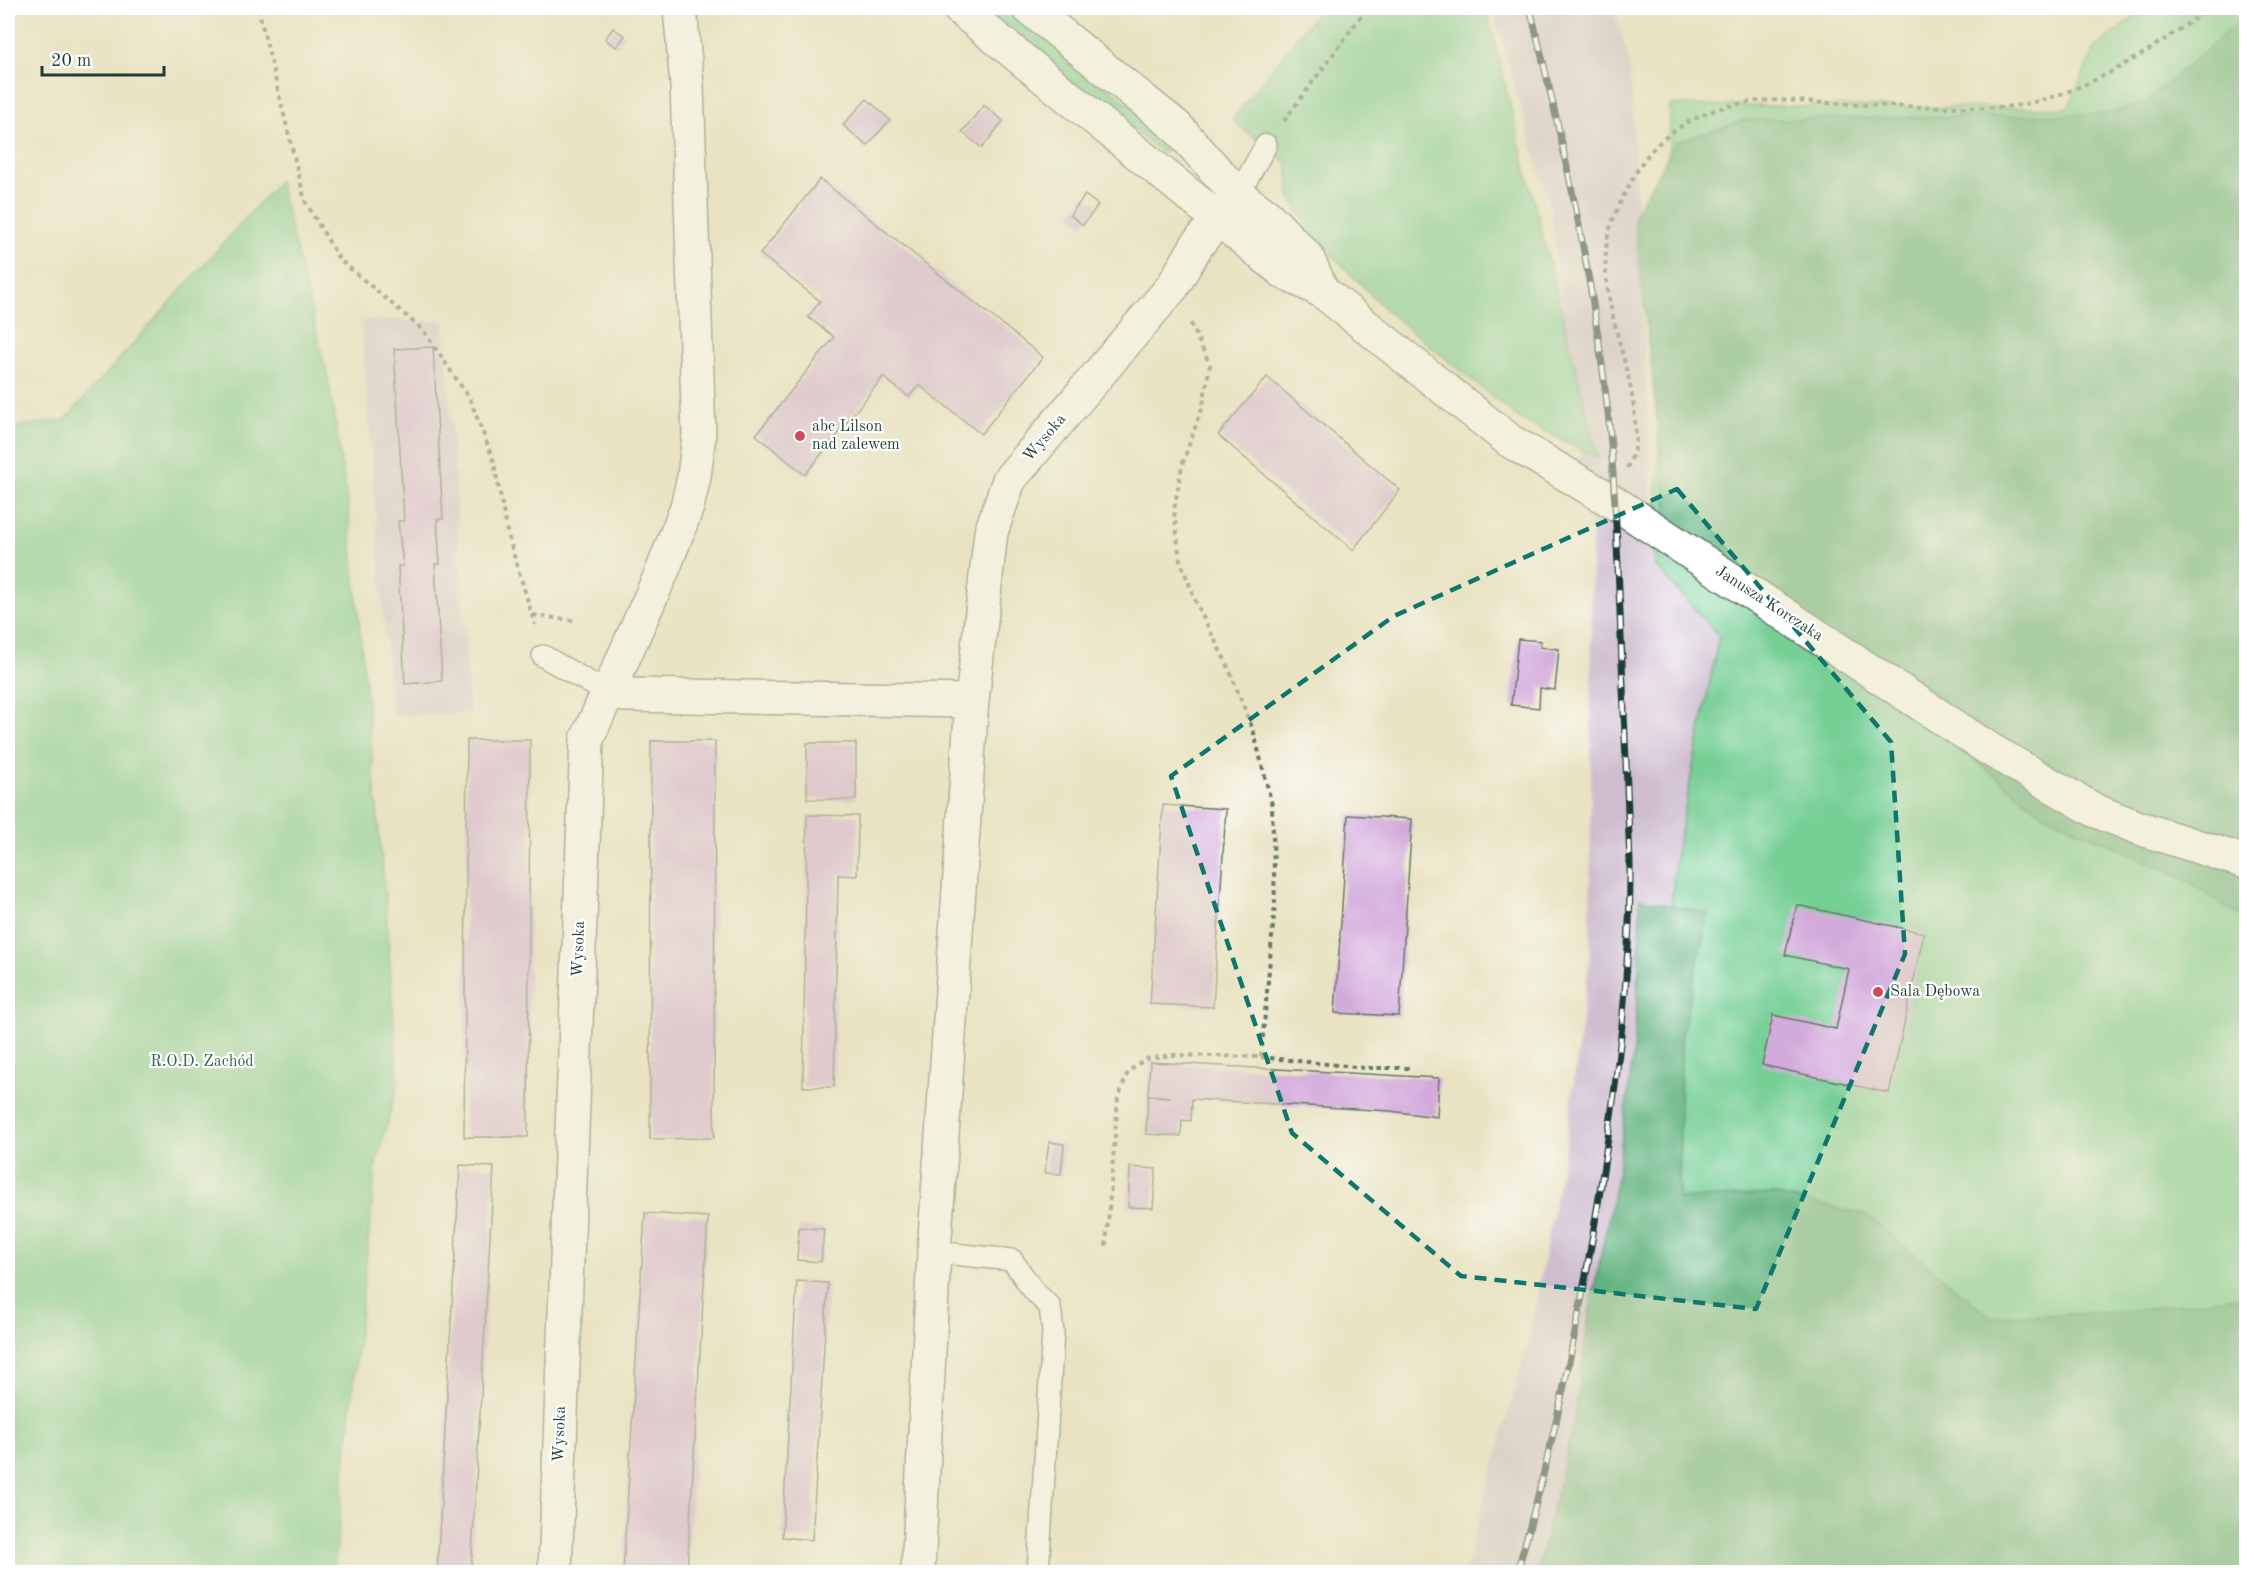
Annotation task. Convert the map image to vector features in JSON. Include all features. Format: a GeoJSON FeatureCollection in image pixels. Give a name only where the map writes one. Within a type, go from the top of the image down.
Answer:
{"type":"FeatureCollection","features":[{"type":"Feature","properties":{"kind":"street","name":"Wysoka"},"geometry":{"type":"LineString","coordinates":[[555,1572],[587,739],[662,572],[687,507],[698,445],[687,85],[680,8]]}},
{"type":"Feature","properties":{"kind":"street"},"geometry":{"type":"LineString","coordinates":[[959,8],[1218,220]]}},
{"type":"Feature","properties":{"kind":"street"},"geometry":{"type":"LineString","coordinates":[[1029,8],[1177,128],[1238,195]]}},
{"type":"Feature","properties":{"kind":"street","name":"Wysoka"},"geometry":{"type":"LineString","coordinates":[[918,1572],[934,1252],[972,701],[991,532],[1010,480],[1173,286],[1197,245],[1238,195]]}},
{"type":"Feature","properties":{"kind":"street","name":"Janusza Korczaka"},"geometry":{"type":"LineString","coordinates":[[1238,195],[1266,216],[1307,257],[1322,291]]}},
{"type":"Feature","properties":{"kind":"street","name":"Janusza Korczaka"},"geometry":{"type":"LineString","coordinates":[[1218,220],[1285,273],[1322,291],[1510,441],[1615,503],[1989,749],[2096,811],[2139,828],[2247,862]]}},
{"type":"Feature","properties":{"kind":"street"},"geometry":{"type":"LineString","coordinates":[[608,693],[972,701]]}},
{"type":"Feature","properties":{"kind":"lane"},"geometry":{"type":"LineString","coordinates":[[1238,195],[1266,145]]}},
{"type":"Feature","properties":{"kind":"lane"},"geometry":{"type":"LineString","coordinates":[[543,656],[608,693]]}},
{"type":"Feature","properties":{"kind":"lane"},"geometry":{"type":"LineString","coordinates":[[934,1252],[1012,1260],[1033,1290],[1050,1307],[1053,1332],[1038,1572]]}},
{"type":"Feature","properties":{"kind":"path"},"geometry":{"type":"LineString","coordinates":[[258,8],[305,201],[339,259],[423,330],[470,399],[494,462],[507,532],[543,656]]}},
{"type":"Feature","properties":{"kind":"path"},"geometry":{"type":"LineString","coordinates":[[1266,145],[1367,8]]}},
{"type":"Feature","properties":{"kind":"path"},"geometry":{"type":"LineString","coordinates":[[1615,503],[1636,446],[1635,401],[1608,290],[1605,250],[1613,219],[1630,185],[1652,149],[1677,128],[1705,114],[1744,103],[1789,101],[1939,107],[2018,105],[2055,97],[2123,65],[2159,44],[2210,8]]}},
{"type":"Feature","properties":{"kind":"path"},"geometry":{"type":"LineString","coordinates":[[1173,286],[1210,365],[1203,405],[1182,465],[1174,510],[1180,560],[1197,604],[1227,664],[1254,733],[1272,805],[1275,904],[1261,1057]]}},
{"type":"Feature","properties":{"kind":"path"},"geometry":{"type":"LineString","coordinates":[[532,615],[576,621]]}},
{"type":"Feature","properties":{"kind":"path"},"geometry":{"type":"LineString","coordinates":[[1106,1246],[1118,1098],[1128,1072],[1145,1059],[1171,1055],[1261,1057],[1365,1068],[1409,1068]]}},
{"type":"Feature","properties":{"kind":"highlighted area"},"geometry":{"type":"Polygon","coordinates":[[[1677,489],[1891,742],[1905,954],[1756,1309],[1461,1276],[1292,1133],[1171,776],[1394,616],[1677,489]]]}},
{"type":"Feature","properties":{"kind":"shaded area"},"geometry":{"type":"Polygon","coordinates":[[[1492,8],[1614,8],[1630,64],[1655,565],[1719,636],[1676,853],[1660,1024],[1551,1572],[1464,1572],[1528,1342],[1566,1144],[1590,956],[1592,529],[1575,424],[1551,211],[1492,8]]]}},
{"type":"Feature","properties":{"kind":"shaded area"},"geometry":{"type":"Polygon","coordinates":[[[361,320],[444,321],[470,713],[391,716],[361,320]]]}},
{"type":"Feature","properties":{"kind":"green space"},"geometry":{"type":"Polygon","coordinates":[[[975,8],[1011,8],[1162,131],[1170,142],[1169,148],[1163,153],[975,8]]]}},
{"type":"Feature","properties":{"kind":"green space"},"geometry":{"type":"Polygon","coordinates":[[[1320,8],[1486,8],[1598,458],[1519,418],[1388,312],[1310,232],[1290,196],[1287,163],[1232,120],[1320,8]]]}},
{"type":"Feature","properties":{"kind":"green space"},"geometry":{"type":"Polygon","coordinates":[[[2145,8],[2246,8],[2246,1572],[1548,1572],[1660,1024],[1676,853],[1719,636],[1655,565],[1670,105],[2068,108],[2095,48],[2145,8]]]}},
{"type":"Feature","properties":{"kind":"green space"},"geometry":{"type":"Polygon","coordinates":[[[2246,15],[2246,920],[2185,879],[2042,813],[1668,517],[1634,215],[1676,142],[1746,120],[2106,114],[2145,103],[2246,15]]]}},
{"type":"Feature","properties":{"kind":"green space","name":"R.O.D. Zachód"},"geometry":{"type":"Polygon","coordinates":[[[279,181],[328,378],[348,505],[385,893],[398,1083],[376,1165],[334,1572],[8,1572],[8,428],[65,420],[279,181]]]}},
{"type":"Feature","properties":{"kind":"green space"},"geometry":{"type":"Polygon","coordinates":[[[1640,899],[1708,913],[1681,1040],[1679,1199],[1773,1194],[1866,1215],[1991,1317],[2120,1312],[2246,1296],[2246,1572],[1537,1572],[1573,1426],[1592,1298],[1616,1182],[1634,1049],[1640,899]]]}},
{"type":"Feature","properties":{"kind":"building"},"geometry":{"type":"Polygon","coordinates":[[[613,28],[625,36],[616,47],[605,39],[613,28]]]}},
{"type":"Feature","properties":{"kind":"building"},"geometry":{"type":"Polygon","coordinates":[[[867,99],[890,120],[867,146],[843,125],[867,99]]]}},
{"type":"Feature","properties":{"kind":"building"},"geometry":{"type":"Polygon","coordinates":[[[984,105],[1003,121],[982,148],[962,132],[984,105]]]}},
{"type":"Feature","properties":{"kind":"building"},"geometry":{"type":"Polygon","coordinates":[[[820,179],[1043,357],[981,434],[919,385],[909,397],[883,377],[805,475],[756,435],[834,337],[808,317],[820,301],[760,254],[820,179]]]}},
{"type":"Feature","properties":{"kind":"building"},"geometry":{"type":"Polygon","coordinates":[[[1085,195],[1098,205],[1083,225],[1070,215],[1085,195]]]}},
{"type":"Feature","properties":{"kind":"building"},"geometry":{"type":"Polygon","coordinates":[[[433,347],[443,519],[437,519],[440,564],[435,564],[442,681],[405,684],[398,566],[403,566],[398,521],[404,521],[394,349],[433,347]]]}},
{"type":"Feature","properties":{"kind":"building"},"geometry":{"type":"Polygon","coordinates":[[[1267,377],[1400,490],[1353,550],[1218,435],[1267,377]]]}},
{"type":"Feature","properties":{"kind":"building"},"geometry":{"type":"Polygon","coordinates":[[[1518,639],[1541,641],[1540,647],[1559,649],[1555,690],[1540,688],[1539,708],[1511,705],[1518,639]]]}},
{"type":"Feature","properties":{"kind":"building"},"geometry":{"type":"Polygon","coordinates":[[[467,740],[530,740],[528,1137],[464,1137],[467,740]]]}},
{"type":"Feature","properties":{"kind":"building"},"geometry":{"type":"Polygon","coordinates":[[[651,741],[715,741],[714,1138],[650,1139],[651,741]]]}},
{"type":"Feature","properties":{"kind":"building"},"geometry":{"type":"Polygon","coordinates":[[[807,743],[856,743],[856,800],[807,799],[807,743]]]}},
{"type":"Feature","properties":{"kind":"building"},"geometry":{"type":"Polygon","coordinates":[[[1163,805],[1226,809],[1213,1007],[1150,1004],[1163,805]]]}},
{"type":"Feature","properties":{"kind":"building"},"geometry":{"type":"Polygon","coordinates":[[[807,815],[858,816],[857,876],[838,875],[834,1087],[803,1087],[807,815]]]}},
{"type":"Feature","properties":{"kind":"building"},"geometry":{"type":"Polygon","coordinates":[[[1348,815],[1412,819],[1399,1016],[1335,1013],[1348,815]]]}},
{"type":"Feature","properties":{"kind":"building","name":"Sala Dębowa"},"geometry":{"type":"Polygon","coordinates":[[[1797,905],[1924,933],[1889,1093],[1762,1065],[1773,1015],[1836,1029],[1849,969],[1785,955],[1797,905]]]}},
{"type":"Feature","properties":{"kind":"building"},"geometry":{"type":"Polygon","coordinates":[[[1150,1062],[1439,1078],[1437,1117],[1390,1111],[1192,1099],[1191,1121],[1182,1120],[1181,1136],[1146,1134],[1148,1096],[1171,1097],[1148,1095],[1150,1062]]]}},
{"type":"Feature","properties":{"kind":"building"},"geometry":{"type":"Polygon","coordinates":[[[1049,1142],[1064,1144],[1061,1174],[1045,1173],[1049,1142]]]}},
{"type":"Feature","properties":{"kind":"building"},"geometry":{"type":"Polygon","coordinates":[[[460,1165],[494,1167],[471,1572],[437,1572],[460,1165]]]}},
{"type":"Feature","properties":{"kind":"building"},"geometry":{"type":"Polygon","coordinates":[[[1130,1167],[1156,1169],[1153,1208],[1128,1207],[1130,1167]]]}},
{"type":"Feature","properties":{"kind":"building"},"geometry":{"type":"Polygon","coordinates":[[[645,1213],[708,1217],[687,1572],[623,1572],[645,1213]]]}},
{"type":"Feature","properties":{"kind":"building"},"geometry":{"type":"Polygon","coordinates":[[[799,1227],[824,1229],[821,1262],[797,1260],[799,1227]]]}},
{"type":"Feature","properties":{"kind":"building"},"geometry":{"type":"Polygon","coordinates":[[[797,1281],[828,1283],[812,1540],[782,1537],[797,1281]]]}},
{"type":"Feature","properties":{"kind":"railway"},"geometry":{"type":"LineString","coordinates":[[1517,1572],[1554,1431],[1592,1239],[1617,1068],[1630,904],[1618,562],[1608,413],[1602,362],[1576,209],[1530,8]]}},
{"type":"Feature","properties":{"kind":"place","name":"abc Lilson nad zalewem"},"geometry":{"type":"Point","coordinates":[800,436]}},
{"type":"Feature","properties":{"kind":"place","name":"Sala Dębowa"},"geometry":{"type":"Point","coordinates":[1878,992]}}]}
